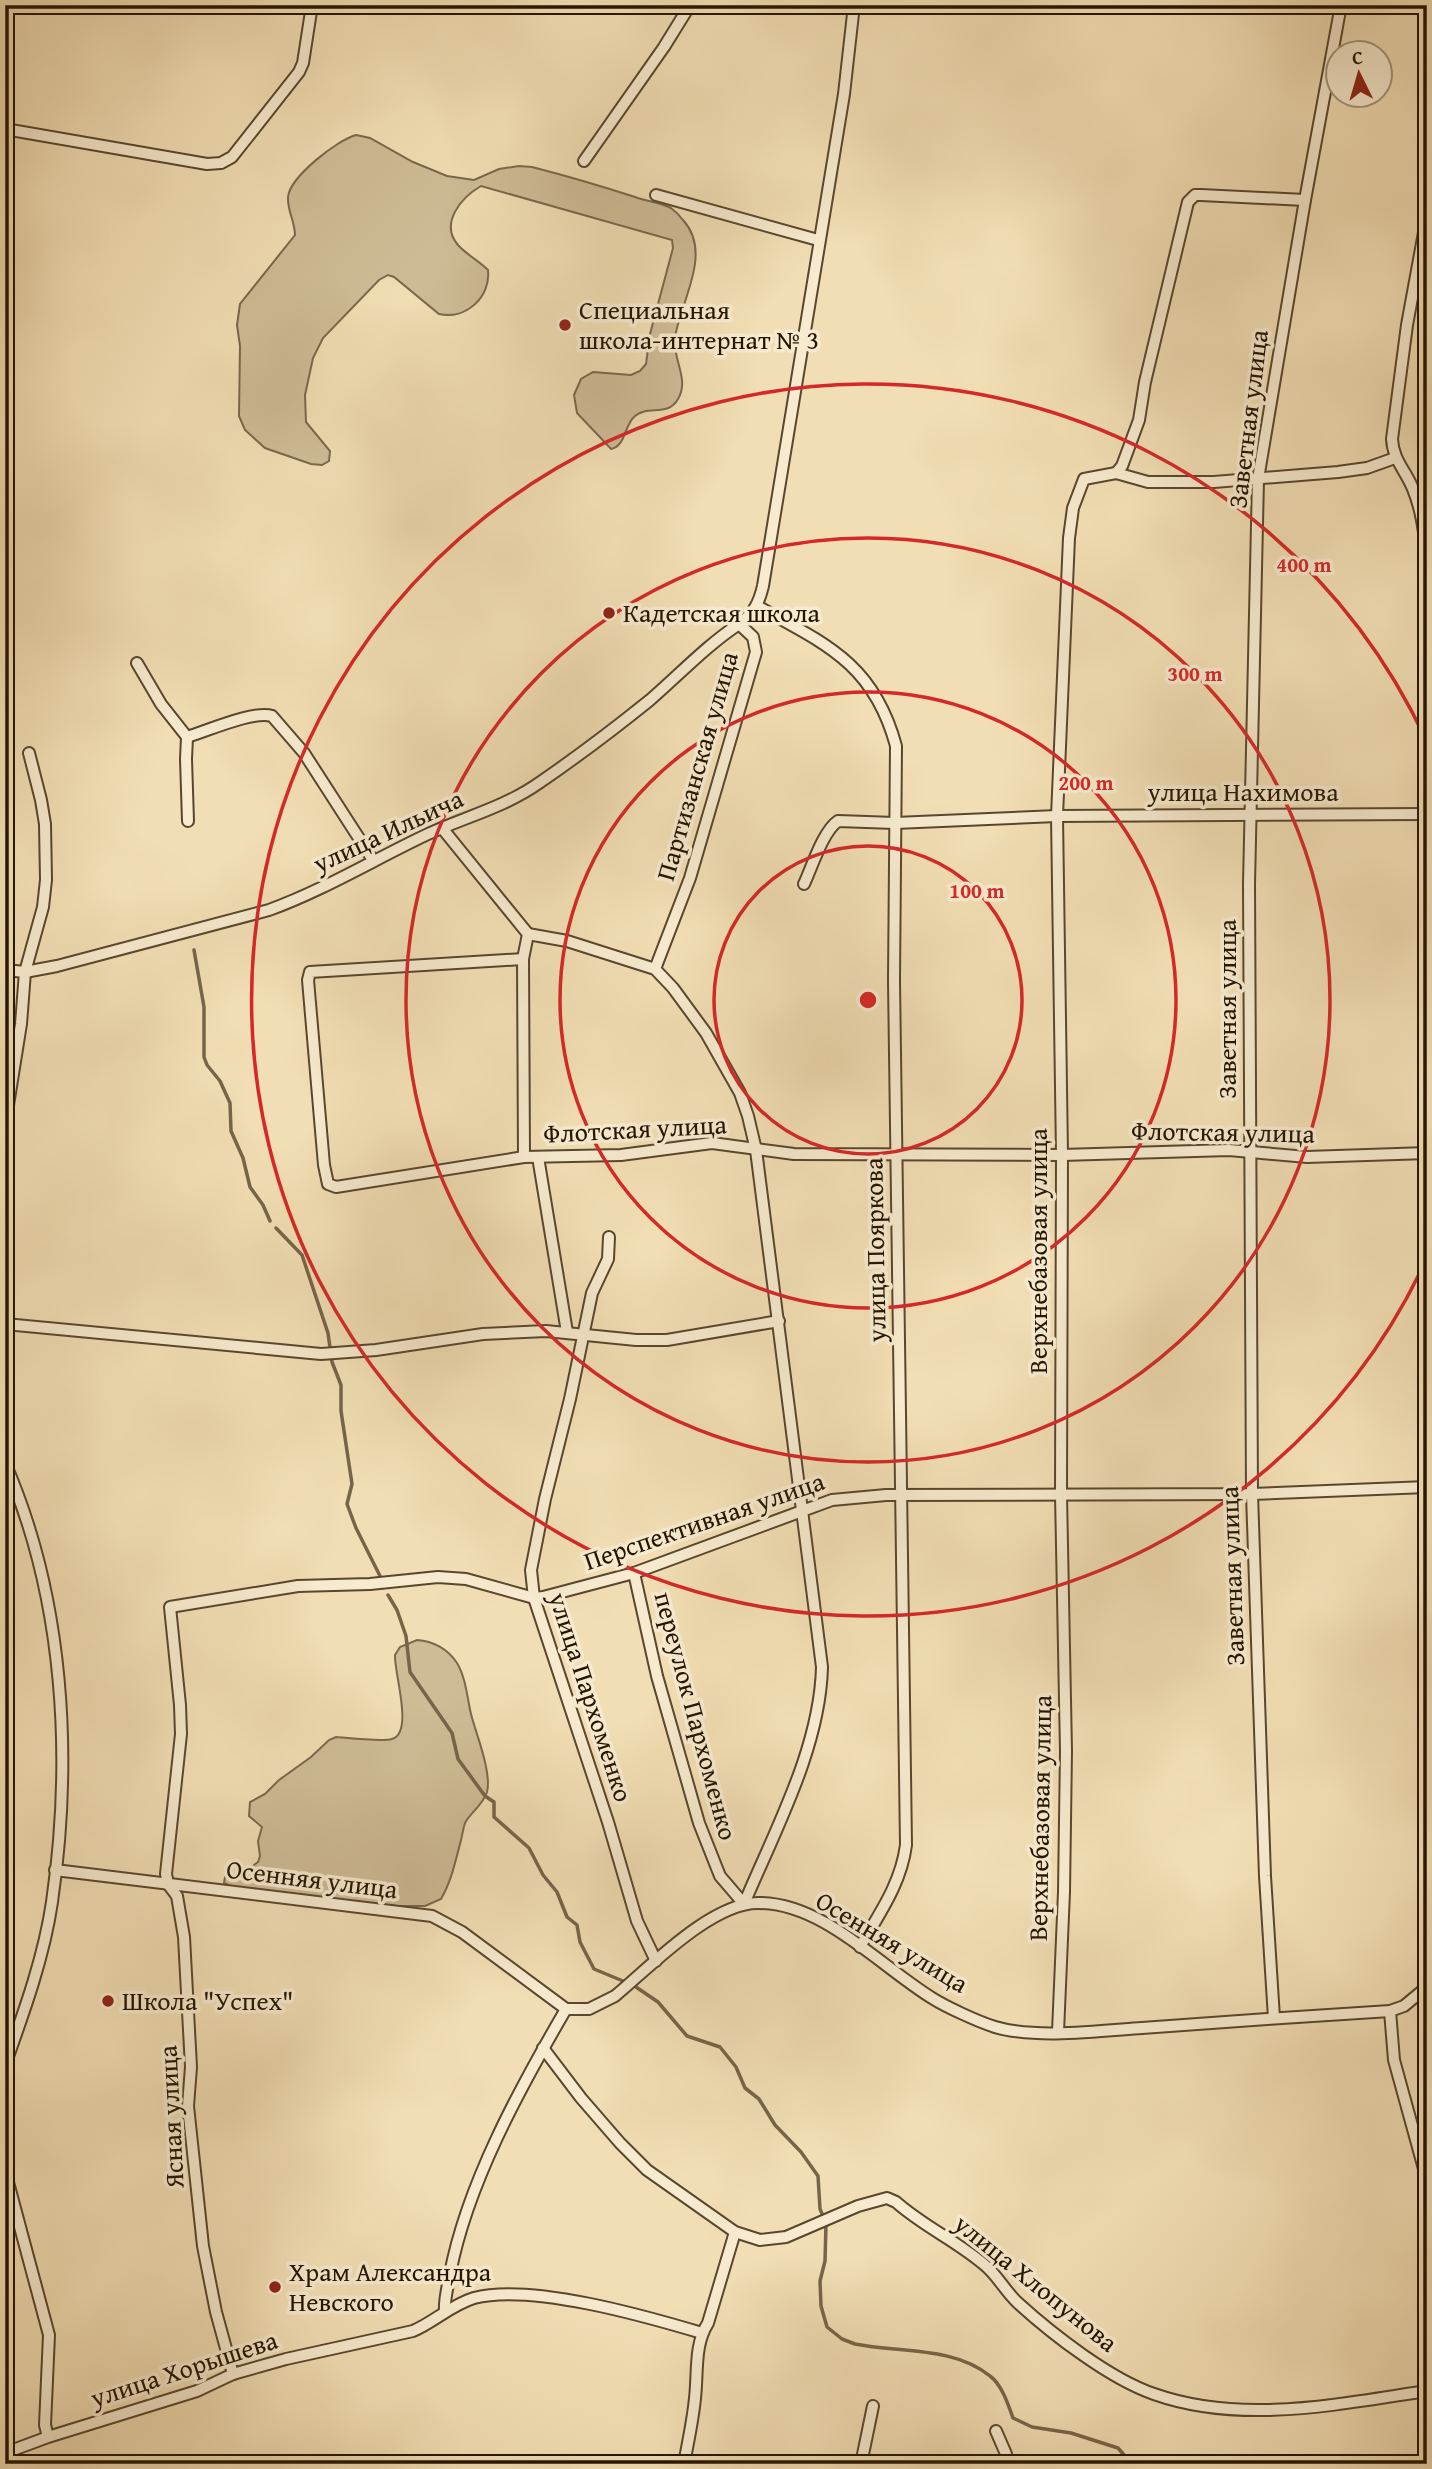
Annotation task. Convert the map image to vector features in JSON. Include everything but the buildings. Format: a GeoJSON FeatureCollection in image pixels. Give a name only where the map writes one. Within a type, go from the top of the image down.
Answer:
{"type":"FeatureCollection","features":[{"type":"Feature","properties":{"kind":"street"},"geometry":{"type":"LineString","coordinates":[[5,129],[207,164],[221,163],[232,157],[299,72],[303,63],[312,5]]}},
{"type":"Feature","properties":{"kind":"street"},"geometry":{"type":"LineString","coordinates":[[584,161],[690,5]]}},
{"type":"Feature","properties":{"kind":"street","name":"Партизанская улица"},"geometry":{"type":"LineString","coordinates":[[655,970],[690,878],[756,652],[753,637],[739,624],[750,616],[757,606],[764,586],[818,240],[844,94],[854,5]]}},
{"type":"Feature","properties":{"kind":"street","name":"Заветная улица"},"geometry":{"type":"LineString","coordinates":[[1274,2018],[1265,1876],[1252,1494],[1249,947],[1258,479],[1341,5]]}},
{"type":"Feature","properties":{"kind":"street"},"geometry":{"type":"LineString","coordinates":[[656,195],[818,240]]}},
{"type":"Feature","properties":{"kind":"street"},"geometry":{"type":"LineString","coordinates":[[1305,200],[1195,195],[1188,202],[1145,382],[1139,420],[1122,466],[1116,473],[1148,482],[1214,482],[1358,469],[1395,458]]}},
{"type":"Feature","properties":{"kind":"street"},"geometry":{"type":"LineString","coordinates":[[1427,216],[1407,325],[1392,439],[1395,458],[1407,475],[1423,520],[1427,555]]}},
{"type":"Feature","properties":{"kind":"street","name":"Верхнебазовая улица"},"geometry":{"type":"LineString","coordinates":[[1058,2032],[1066,1751],[1061,1494],[1062,1155],[1057,816],[1070,530],[1084,479],[1116,473]]}},
{"type":"Feature","properties":{"kind":"street","name":"улица Пояркова"},"geometry":{"type":"LineString","coordinates":[[757,606],[832,648],[867,682],[886,713],[896,746],[896,1155],[906,1845],[898,1878],[859,1947]]}},
{"type":"Feature","properties":{"kind":"street","name":"улица Ильича"},"geometry":{"type":"LineString","coordinates":[[5,970],[25,972],[269,910],[301,898],[442,828],[516,799],[650,699],[712,643],[739,624]]}},
{"type":"Feature","properties":{"kind":"street"},"geometry":{"type":"LineString","coordinates":[[137,663],[155,696],[187,737],[188,821]]}},
{"type":"Feature","properties":{"kind":"street"},"geometry":{"type":"LineString","coordinates":[[187,737],[253,716],[272,716],[304,752],[373,860]]}},
{"type":"Feature","properties":{"kind":"street"},"geometry":{"type":"LineString","coordinates":[[5,1124],[21,1024],[25,972],[43,907],[46,880],[43,812],[29,753]]}},
{"type":"Feature","properties":{"kind":"street","name":"улица Нахимова"},"geometry":{"type":"LineString","coordinates":[[804,884],[832,825],[838,821],[895,823],[1057,816],[1427,814]]}},
{"type":"Feature","properties":{"kind":"street"},"geometry":{"type":"LineString","coordinates":[[442,828],[527,934],[567,941],[655,970],[690,1010],[721,1056],[748,1116],[756,1150],[779,1321],[822,1679],[796,1783],[744,1904]]}},
{"type":"Feature","properties":{"kind":"street"},"geometry":{"type":"LineString","coordinates":[[524,1157],[523,959],[527,934]]}},
{"type":"Feature","properties":{"kind":"street","name":"Флотская улица"},"geometry":{"type":"LineString","coordinates":[[523,959],[310,972],[308,980],[324,1165],[328,1184],[337,1187],[524,1157],[621,1155],[712,1143],[794,1154],[1062,1155],[1228,1150],[1307,1157],[1427,1153]]}},
{"type":"Feature","properties":{"kind":"street"},"geometry":{"type":"LineString","coordinates":[[538,1157],[567,1332]]}},
{"type":"Feature","properties":{"kind":"street","name":"улица Пархоменко"},"geometry":{"type":"LineString","coordinates":[[609,1237],[608,1259],[592,1293],[531,1570],[534,1598],[637,1921],[656,1961]]}},
{"type":"Feature","properties":{"kind":"street"},"geometry":{"type":"LineString","coordinates":[[5,1324],[321,1354],[483,1334],[546,1331],[636,1340],[667,1339],[779,1321]]}},
{"type":"Feature","properties":{"kind":"street"},"geometry":{"type":"LineString","coordinates":[[5,1463],[26,1516],[42,1576],[57,1662],[61,1766],[51,1903],[28,2003],[5,2065]]}},
{"type":"Feature","properties":{"kind":"street","name":"Перспективная улица"},"geometry":{"type":"LineString","coordinates":[[170,1607],[298,1586],[370,1584],[438,1577],[466,1579],[534,1598],[555,1595],[634,1573],[832,1500],[902,1495],[1252,1494],[1427,1487]]}},
{"type":"Feature","properties":{"kind":"street","name":"переулок Пархоменко"},"geometry":{"type":"LineString","coordinates":[[634,1573],[660,1688],[699,1824],[720,1876],[744,1904]]}},
{"type":"Feature","properties":{"kind":"street","name":"Ясная улица"},"geometry":{"type":"LineString","coordinates":[[170,1607],[181,1734],[167,1864],[168,1884],[177,1896],[184,1937],[191,2067],[188,2106],[203,2246],[216,2312],[233,2374]]}},
{"type":"Feature","properties":{"kind":"street","name":"Осенняя улица"},"geometry":{"type":"LineString","coordinates":[[55,1870],[432,1916],[462,1932],[566,2009],[589,2009],[615,1996],[689,1933],[717,1916],[744,1904],[772,1904],[825,1922],[934,1999],[994,2026],[1021,2031],[1058,2032],[1390,2011]]}},
{"type":"Feature","properties":{"kind":"street"},"geometry":{"type":"LineString","coordinates":[[1427,1987],[1404,2006],[1390,2011],[1394,2060],[1427,2180]]}},
{"type":"Feature","properties":{"kind":"street"},"geometry":{"type":"LineString","coordinates":[[445,2311],[455,2247],[477,2188],[510,2109],[566,2009]]}},
{"type":"Feature","properties":{"kind":"street"},"geometry":{"type":"LineString","coordinates":[[543,2048],[581,2098],[647,2170],[735,2232],[708,2323],[702,2333],[697,2356],[694,2413],[684,2464]]}},
{"type":"Feature","properties":{"kind":"street"},"geometry":{"type":"LineString","coordinates":[[5,2172],[49,2335],[45,2425],[48,2437]]}},
{"type":"Feature","properties":{"kind":"street","name":"улица Хлопунова"},"geometry":{"type":"LineString","coordinates":[[735,2232],[767,2240],[799,2234],[832,2217],[887,2199],[985,2265],[1017,2303],[1056,2335],[1103,2367],[1153,2394],[1214,2408],[1245,2410],[1289,2409],[1427,2391]]}},
{"type":"Feature","properties":{"kind":"street","name":"улица Хорышева"},"geometry":{"type":"LineString","coordinates":[[5,2453],[197,2391],[233,2374],[286,2358],[403,2334],[431,2323],[445,2311],[471,2299],[507,2293],[566,2300],[702,2333]]}},
{"type":"Feature","properties":{"kind":"street"},"geometry":{"type":"LineString","coordinates":[[861,2464],[873,2406]]}},
{"type":"Feature","properties":{"kind":"street"},"geometry":{"type":"LineString","coordinates":[[996,2431],[1006,2454],[1005,2464]]}},
{"type":"Feature","properties":{"kind":"shaded area"},"geometry":{"type":"Polygon","coordinates":[[[356,135],[370,138],[413,162],[447,176],[474,180],[499,169],[532,167],[673,209],[692,233],[695,247],[692,277],[675,337],[682,384],[674,404],[669,408],[646,411],[635,416],[620,444],[611,449],[577,413],[574,395],[581,379],[593,372],[631,375],[646,364],[650,334],[673,248],[672,240],[481,186],[455,211],[451,228],[458,245],[488,270],[488,280],[481,297],[467,310],[449,315],[439,314],[394,277],[388,275],[379,280],[323,338],[313,358],[305,395],[306,422],[330,451],[329,461],[322,465],[311,464],[265,448],[245,430],[239,416],[240,346],[237,325],[240,304],[295,235],[288,197],[297,180],[316,160],[356,135]]]}},
{"type":"Feature","properties":{"kind":"shaded area"},"geometry":{"type":"Polygon","coordinates":[[[417,1640],[440,1647],[460,1669],[483,1753],[488,1784],[483,1801],[465,1823],[452,1872],[441,1899],[425,1906],[397,1906],[233,1887],[224,1883],[225,1877],[245,1872],[258,1862],[260,1856],[258,1841],[262,1827],[249,1816],[250,1802],[265,1794],[329,1740],[336,1737],[387,1740],[398,1734],[402,1726],[402,1715],[395,1655],[400,1647],[417,1640]]]}},
{"type":"Feature","properties":{"kind":"waterway"},"geometry":{"type":"LineString","coordinates":[[194,950],[204,1007],[204,1057],[220,1081],[230,1103],[231,1131],[243,1158],[250,1187],[270,1221]]}},
{"type":"Feature","properties":{"kind":"waterway"},"geometry":{"type":"LineString","coordinates":[[276,1228],[302,1255],[328,1333],[332,1362],[341,1385],[341,1411],[352,1484],[347,1504],[382,1580]]}},
{"type":"Feature","properties":{"kind":"waterway"},"geometry":{"type":"LineString","coordinates":[[388,1595],[397,1610],[406,1636],[410,1672],[452,1733],[458,1759],[485,1796],[494,1802],[494,1817],[529,1848],[543,1875],[557,1892],[567,1917],[577,1925],[580,1942],[594,1969],[623,1981]]}},
{"type":"Feature","properties":{"kind":"waterway"},"geometry":{"type":"LineString","coordinates":[[636,1987],[658,2002],[687,2036],[720,2047],[736,2067],[745,2088],[759,2099],[775,2125],[801,2152],[818,2176],[820,2209],[826,2223],[825,2261],[820,2281],[821,2306],[827,2327],[842,2339],[855,2344],[943,2355],[975,2366],[998,2384],[1013,2418],[1032,2427],[1071,2433],[1118,2448],[1132,2464]]}},
{"type":"Feature","properties":{"kind":"waterway"},"geometry":{"type":"LineString","coordinates":[[1334,2464],[1348,2461],[1389,2464]]}},
{"type":"Feature","properties":{"kind":"place","name":"Специальная школа-интернат № 3"},"geometry":{"type":"Point","coordinates":[565,325]}},
{"type":"Feature","properties":{"kind":"place","name":"Кадетская школа"},"geometry":{"type":"Point","coordinates":[609,613]}},
{"type":"Feature","properties":{"kind":"place","name":"Школа \"Успех\""},"geometry":{"type":"Point","coordinates":[108,2001]}},
{"type":"Feature","properties":{"kind":"place","name":"Храм Александра Невского"},"geometry":{"type":"Point","coordinates":[275,2287]}}]}
